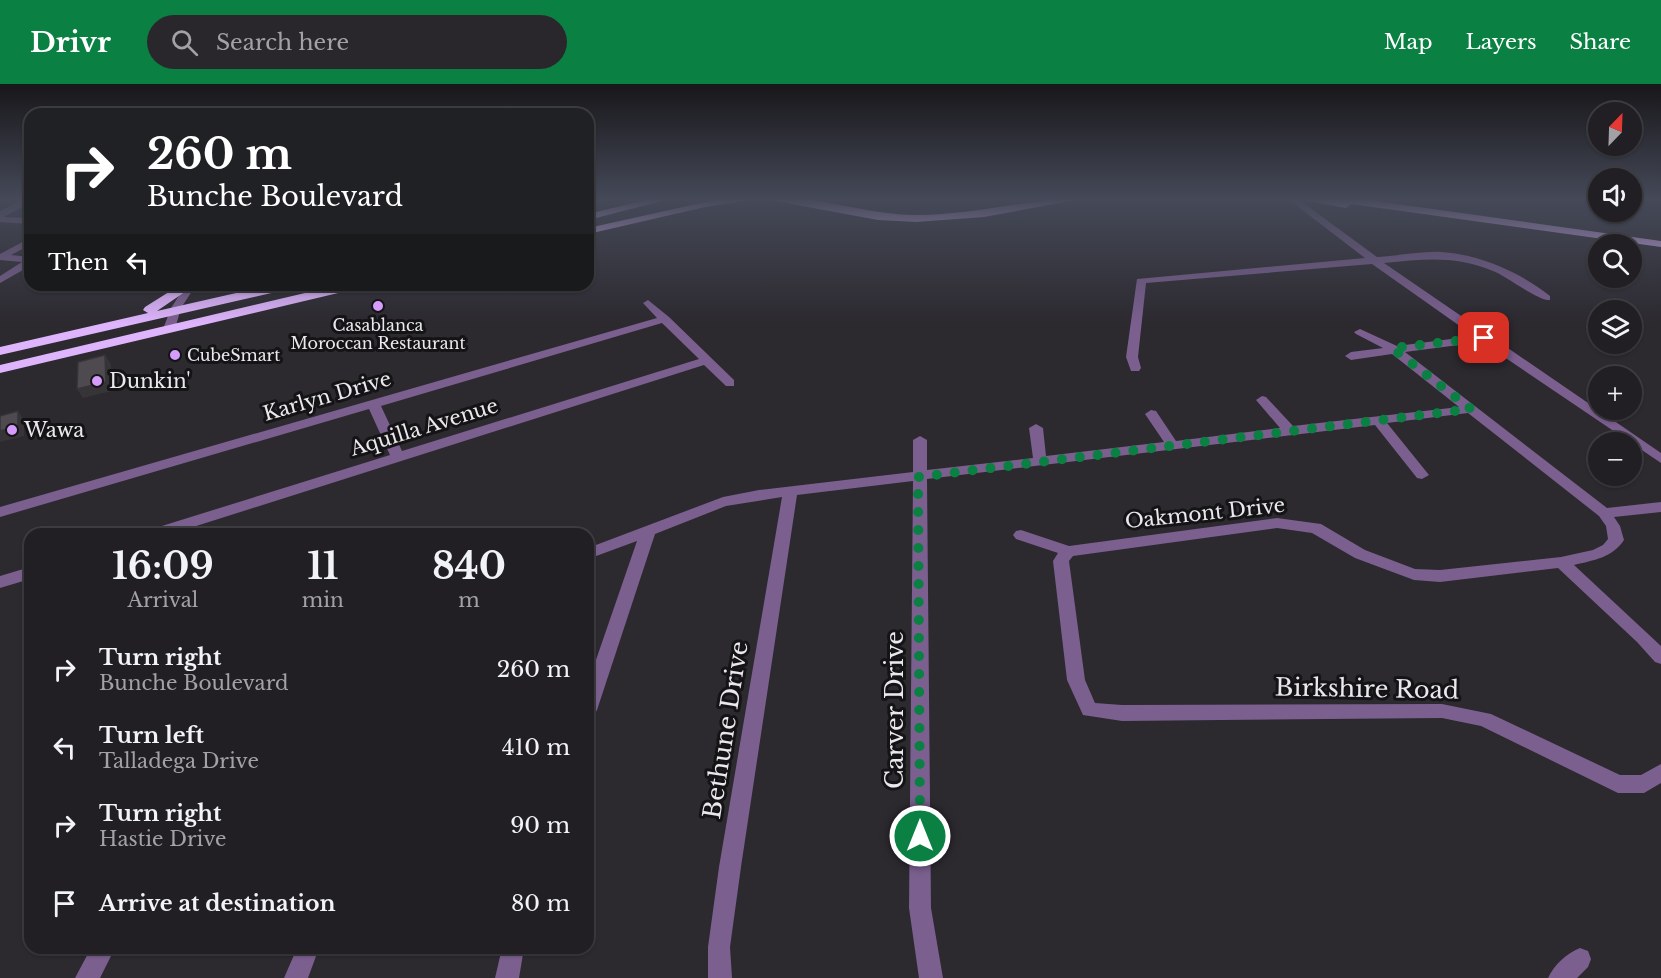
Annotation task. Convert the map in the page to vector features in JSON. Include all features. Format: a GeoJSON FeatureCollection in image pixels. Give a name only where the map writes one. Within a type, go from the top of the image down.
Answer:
{"type":"FeatureCollection","features":[{"type":"Feature","properties":{"kind":"highway"},"geometry":{"type":"LineString","coordinates":[[1642,242],[1661,244]]}},
{"type":"Feature","properties":{"kind":"highway"},"geometry":{"type":"LineString","coordinates":[[81,333],[156,307],[186,291]]}},
{"type":"Feature","properties":{"kind":"highway"},"geometry":{"type":"LineString","coordinates":[[207,291],[217,295],[256,292]]}},
{"type":"Feature","properties":{"kind":"highway"},"geometry":{"type":"LineString","coordinates":[[0,352],[261,291]]}},
{"type":"Feature","properties":{"kind":"highway"},"geometry":{"type":"LineString","coordinates":[[0,369],[331,291]]}},
{"type":"Feature","properties":{"kind":"street"},"geometry":{"type":"LineString","coordinates":[[1354,241],[1460,321],[1661,459]]}},
{"type":"Feature","properties":{"kind":"street"},"geometry":{"type":"LineString","coordinates":[[1,257],[24,244]]}},
{"type":"Feature","properties":{"kind":"street"},"geometry":{"type":"LineString","coordinates":[[1135,368],[1132,357],[1141,281],[1424,255],[1465,258],[1504,270],[1546,298]]}},
{"type":"Feature","properties":{"kind":"street"},"geometry":{"type":"LineString","coordinates":[[1,257],[24,260]]}},
{"type":"Feature","properties":{"kind":"street"},"geometry":{"type":"LineString","coordinates":[[0,280],[24,266]]}},
{"type":"Feature","properties":{"kind":"street"},"geometry":{"type":"LineString","coordinates":[[176,328],[180,310],[192,291]]}},
{"type":"Feature","properties":{"kind":"street"},"geometry":{"type":"LineString","coordinates":[[648,303],[730,383]]}},
{"type":"Feature","properties":{"kind":"street","name":"Karlyn Drive"},"geometry":{"type":"LineString","coordinates":[[5,510],[665,319]]}},
{"type":"Feature","properties":{"kind":"street"},"geometry":{"type":"LineString","coordinates":[[1360,332],[1392,348],[1604,513],[1661,507]]}},
{"type":"Feature","properties":{"kind":"street"},"geometry":{"type":"LineString","coordinates":[[1351,356],[1392,348],[1484,338]]}},
{"type":"Feature","properties":{"kind":"street","name":"Aquilla Avenue"},"geometry":{"type":"LineString","coordinates":[[173,528],[707,360]]}},
{"type":"Feature","properties":{"kind":"street"},"geometry":{"type":"LineString","coordinates":[[1262,400],[1290,431]]}},
{"type":"Feature","properties":{"kind":"street"},"geometry":{"type":"LineString","coordinates":[[373,403],[398,458]]}},
{"type":"Feature","properties":{"kind":"street"},"geometry":{"type":"LineString","coordinates":[[594,552],[723,502],[790,491],[1471,409]]}},
{"type":"Feature","properties":{"kind":"street"},"geometry":{"type":"LineString","coordinates":[[1151,414],[1173,446]]}},
{"type":"Feature","properties":{"kind":"street"},"geometry":{"type":"LineString","coordinates":[[1379,421],[1422,475]]}},
{"type":"Feature","properties":{"kind":"street"},"geometry":{"type":"LineString","coordinates":[[1036,428],[1040,462]]}},
{"type":"Feature","properties":{"kind":"street","name":"Carver Drive"},"geometry":{"type":"LineString","coordinates":[[920,440],[918,477],[920,908],[931,978]]}},
{"type":"Feature","properties":{"kind":"street","name":"Bethune Drive"},"geometry":{"type":"LineString","coordinates":[[720,978],[719,947],[730,867],[790,491]]}},
{"type":"Feature","properties":{"kind":"street"},"geometry":{"type":"LineString","coordinates":[[0,523],[5,510]]}},
{"type":"Feature","properties":{"kind":"street","name":"Oakmont Drive"},"geometry":{"type":"LineString","coordinates":[[1021,535],[1068,551],[1254,526],[1295,524],[1316,528],[1360,554],[1414,574],[1440,576],[1561,562],[1608,549],[1616,540],[1613,526],[1604,513]]}},
{"type":"Feature","properties":{"kind":"street"},"geometry":{"type":"LineString","coordinates":[[594,692],[648,531]]}},
{"type":"Feature","properties":{"kind":"street","name":"Birkshire Road"},"geometry":{"type":"LineString","coordinates":[[1068,551],[1061,561],[1062,581],[1076,680],[1089,710],[1122,713],[1442,711],[1484,719],[1618,784],[1644,784],[1661,772]]}},
{"type":"Feature","properties":{"kind":"street"},"geometry":{"type":"LineString","coordinates":[[1561,562],[1643,637],[1661,657]]}},
{"type":"Feature","properties":{"kind":"street"},"geometry":{"type":"LineString","coordinates":[[0,582],[24,575]]}},
{"type":"Feature","properties":{"kind":"street"},"geometry":{"type":"LineString","coordinates":[[87,978],[101,954]]}},
{"type":"Feature","properties":{"kind":"street"},"geometry":{"type":"LineString","coordinates":[[296,978],[306,954]]}},
{"type":"Feature","properties":{"kind":"street"},"geometry":{"type":"LineString","coordinates":[[507,978],[512,954]]}},
{"type":"Feature","properties":{"kind":"street"},"geometry":{"type":"LineString","coordinates":[[1560,978],[1580,959]]}},
{"type":"Feature","properties":{"kind":"building"},"geometry":{"type":"Polygon","coordinates":[[[105,355],[106,382],[77,389],[78,362],[105,355]]]}},
{"type":"Feature","properties":{"kind":"building"},"geometry":{"type":"Polygon","coordinates":[[[18,411],[18,426],[0,431],[0,416],[18,411]]]}},
{"type":"Feature","properties":{"kind":"place","name":"Casablanca Moroccan Restaurant"},"geometry":{"type":"Point","coordinates":[378,306]}},
{"type":"Feature","properties":{"kind":"place","name":"CubeSmart"},"geometry":{"type":"Point","coordinates":[175,355]}},
{"type":"Feature","properties":{"kind":"place","name":"Dunkin'"},"geometry":{"type":"Point","coordinates":[97,381]}},
{"type":"Feature","properties":{"kind":"place","name":"Wawa"},"geometry":{"type":"Point","coordinates":[12,430]}},
{"type":"Feature","properties":{"kind":"route"},"geometry":{"type":"LineString","coordinates":[[920,836],[918,477],[1471,409],[1392,348],[1484,338]]}}]}
